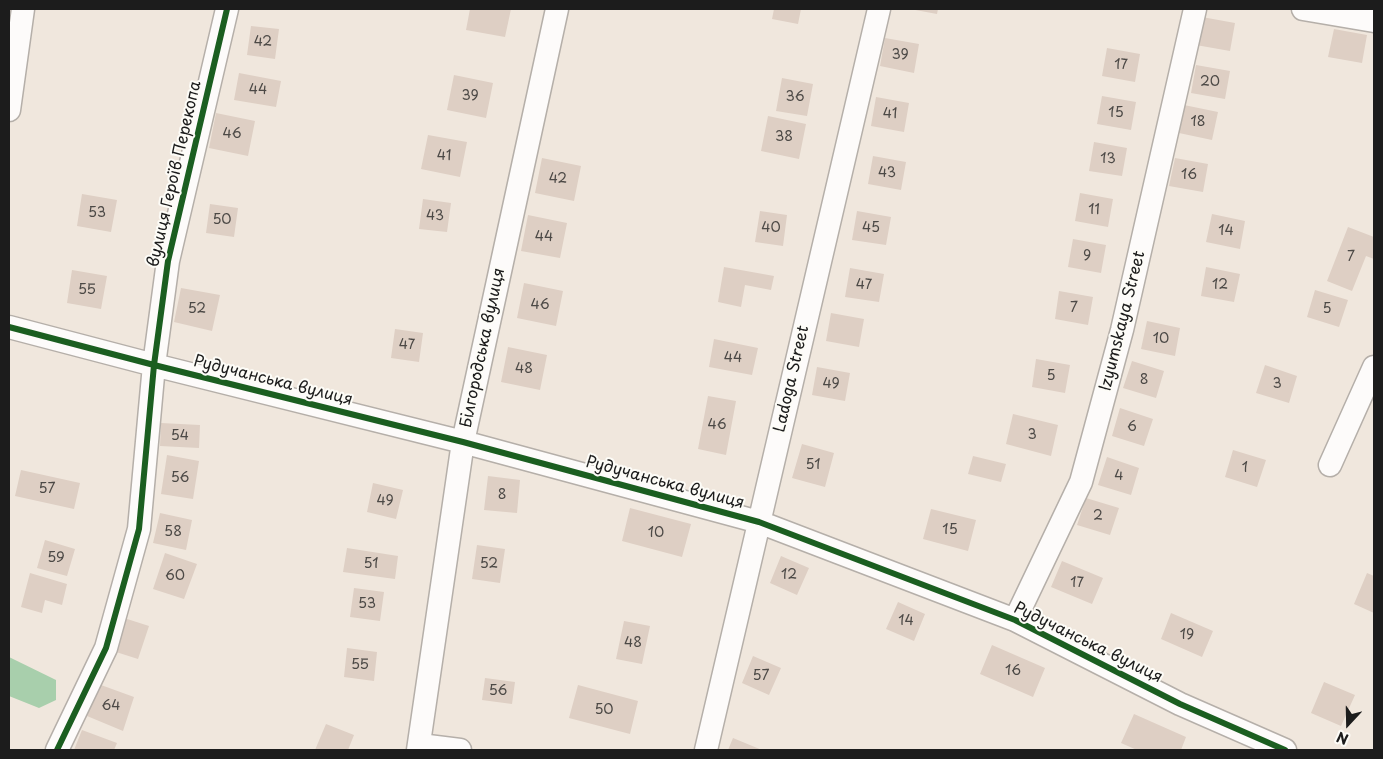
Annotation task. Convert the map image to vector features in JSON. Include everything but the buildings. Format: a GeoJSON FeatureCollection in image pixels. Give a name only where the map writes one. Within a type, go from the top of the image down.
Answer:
{"type":"FeatureCollection","features":[{"type":"Feature","properties":{"kind":"street"},"geometry":{"type":"LineString","coordinates":[[9,110],[24,9]]}},
{"type":"Feature","properties":{"kind":"street","name":"вулиця Героїв Перекопа"},"geometry":{"type":"LineString","coordinates":[[57,750],[106,648],[139,529],[154,365],[168,261],[227,9]]}},
{"type":"Feature","properties":{"kind":"street","name":"Білгородська вулиця"},"geometry":{"type":"LineString","coordinates":[[419,748],[463,442],[556,9]]}},
{"type":"Feature","properties":{"kind":"street","name":"Ladoga Street"},"geometry":{"type":"LineString","coordinates":[[706,750],[879,9]]}},
{"type":"Feature","properties":{"kind":"street","name":"Izyumskaya Street"},"geometry":{"type":"LineString","coordinates":[[1014,620],[1081,482],[1122,330],[1195,9]]}},
{"type":"Feature","properties":{"kind":"street"},"geometry":{"type":"LineString","coordinates":[[1303,9],[1374,21]]}},
{"type":"Feature","properties":{"kind":"street","name":"Рудучанська вулиця"},"geometry":{"type":"LineString","coordinates":[[9,327],[463,442],[759,522],[1014,620],[1180,704],[1285,750]]}},
{"type":"Feature","properties":{"kind":"street"},"geometry":{"type":"LineString","coordinates":[[1330,465],[1374,367]]}},
{"type":"Feature","properties":{"kind":"street"},"geometry":{"type":"LineString","coordinates":[[419,748],[460,750]]}},
{"type":"Feature","properties":{"kind":"green space"},"geometry":{"type":"Polygon","coordinates":[[[9,657],[56,680],[56,700],[39,708],[9,696],[9,657]]]}},
{"type":"Feature","properties":{"kind":"cycle path"},"geometry":{"type":"LineString","coordinates":[[57,750],[106,648],[139,529],[154,365],[168,261],[227,9]]}},
{"type":"Feature","properties":{"kind":"cycle path"},"geometry":{"type":"LineString","coordinates":[[9,327],[463,442],[759,522],[1015,620],[1180,704],[1285,750]]}}]}
